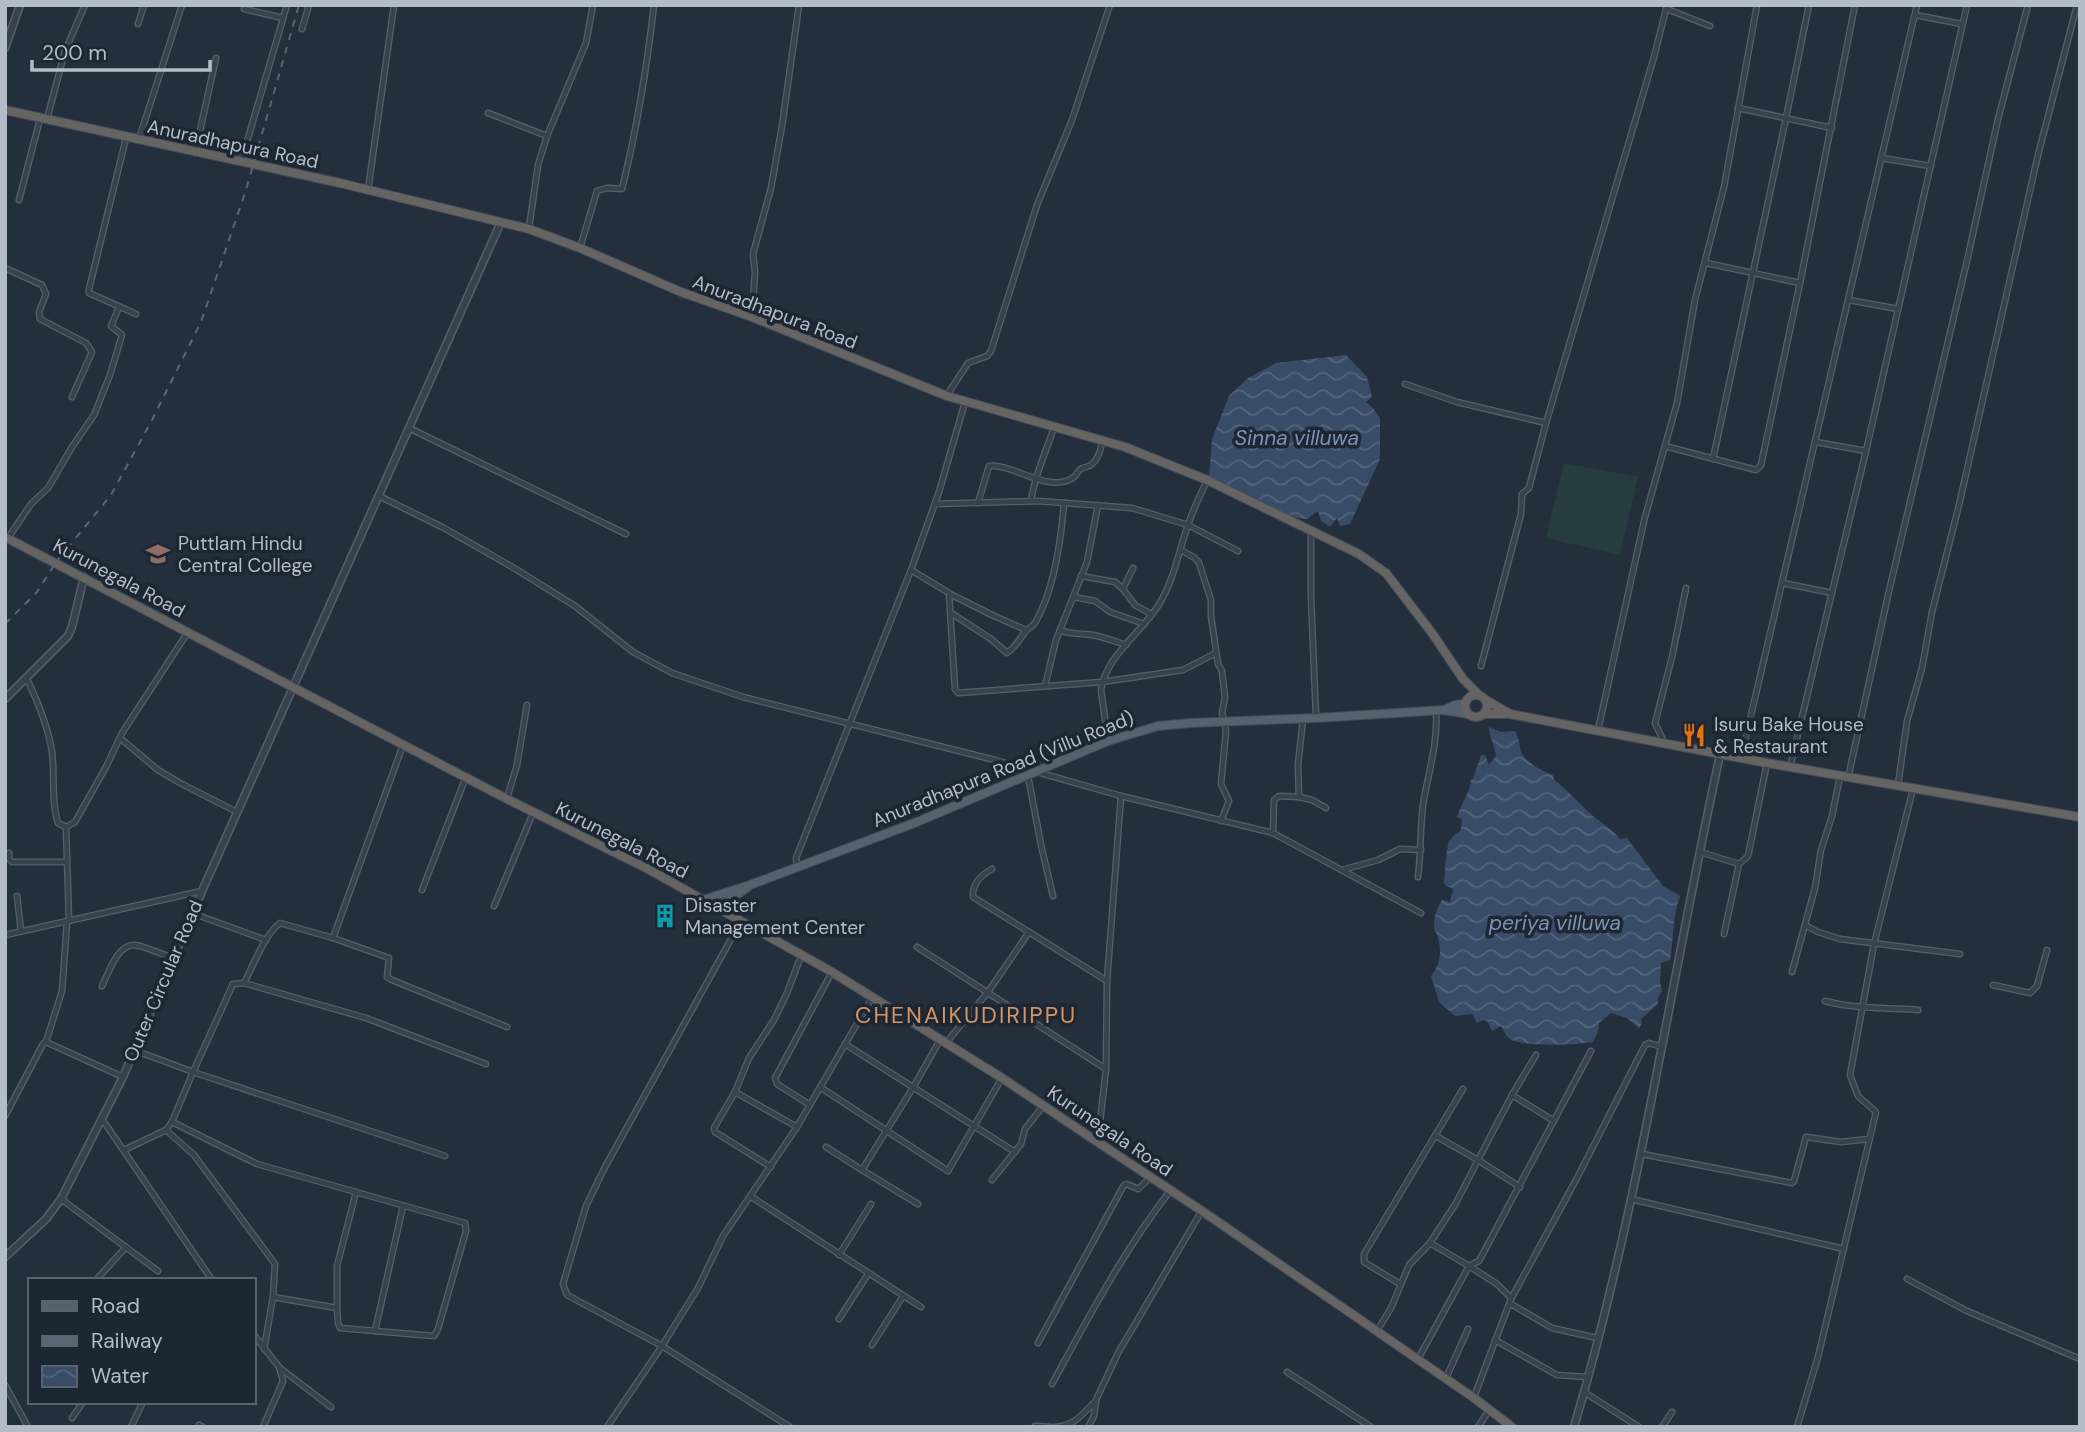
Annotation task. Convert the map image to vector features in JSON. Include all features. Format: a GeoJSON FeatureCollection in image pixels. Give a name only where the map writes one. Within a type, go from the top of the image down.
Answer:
{"type":"FeatureCollection","features":[{"type":"Feature","properties":{"kind":"highway","name":"Anuradhapura Road"},"geometry":{"type":"LineString","coordinates":[[5,110],[368,190],[529,229],[681,292],[752,317],[947,396],[1125,447],[1207,480],[1359,554],[1386,573],[1463,679],[1478,694]]}},
{"type":"Feature","properties":{"kind":"highway","name":"Kurunegala Road"},"geometry":{"type":"LineString","coordinates":[[6,539],[507,799],[648,869],[832,972],[1002,1079],[1202,1211],[1512,1427]]}},
{"type":"Feature","properties":{"kind":"highway","name":"Anuradhapura Road"},"geometry":{"type":"LineString","coordinates":[[1463,679],[1465,702]]}},
{"type":"Feature","properties":{"kind":"highway"},"geometry":{"type":"LineString","coordinates":[[1510,714],[1478,694],[1471,695],[1465,702],[1468,714],[1474,717],[1484,714],[1510,714],[1720,755],[2080,817]]}},
{"type":"Feature","properties":{"kind":"highway"},"geometry":{"type":"LineString","coordinates":[[1484,714],[1486,700]]}},
{"type":"Feature","properties":{"kind":"main road","name":"Anuradhapura Road (Villu Road)"},"geometry":{"type":"LineString","coordinates":[[1440,711],[1465,702]]}},
{"type":"Feature","properties":{"kind":"main road","name":"Anuradhapura Road (Villu Road)"},"geometry":{"type":"LineString","coordinates":[[703,900],[750,885],[917,821],[1108,741],[1158,726],[1440,711],[1468,714]]}},
{"type":"Feature","properties":{"kind":"main road","name":"Anuradhapura Road (Villu Road)"},"geometry":{"type":"LineString","coordinates":[[718,908],[750,885]]}},
{"type":"Feature","properties":{"kind":"street"},"geometry":{"type":"LineString","coordinates":[[5,48],[20,5]]}},
{"type":"Feature","properties":{"kind":"street"},"geometry":{"type":"LineString","coordinates":[[19,200],[65,51],[85,5]]}},
{"type":"Feature","properties":{"kind":"street"},"geometry":{"type":"LineString","coordinates":[[138,24],[144,5]]}},
{"type":"Feature","properties":{"kind":"street"},"geometry":{"type":"LineString","coordinates":[[139,139],[182,5]]}},
{"type":"Feature","properties":{"kind":"street"},"geometry":{"type":"LineString","coordinates":[[241,163],[287,5]]}},
{"type":"Feature","properties":{"kind":"street"},"geometry":{"type":"LineString","coordinates":[[302,29],[309,5]]}},
{"type":"Feature","properties":{"kind":"street"},"geometry":{"type":"LineString","coordinates":[[368,190],[394,5]]}},
{"type":"Feature","properties":{"kind":"street"},"geometry":{"type":"LineString","coordinates":[[529,229],[538,165],[547,136],[586,43],[593,5]]}},
{"type":"Feature","properties":{"kind":"street"},"geometry":{"type":"LineString","coordinates":[[580,248],[597,191],[607,188],[622,189],[631,155],[648,59],[654,5]]}},
{"type":"Feature","properties":{"kind":"street"},"geometry":{"type":"LineString","coordinates":[[752,317],[755,272],[753,254],[771,188],[799,5]]}},
{"type":"Feature","properties":{"kind":"street"},"geometry":{"type":"LineString","coordinates":[[947,396],[968,363],[987,356],[991,351],[1037,205],[1072,120],[1110,5]]}},
{"type":"Feature","properties":{"kind":"street"},"geometry":{"type":"LineString","coordinates":[[1598,730],[1645,517],[1677,403],[1695,300],[1724,187],[1757,5]]}},
{"type":"Feature","properties":{"kind":"street"},"geometry":{"type":"LineString","coordinates":[[1713,459],[1809,5]]}},
{"type":"Feature","properties":{"kind":"street"},"geometry":{"type":"LineString","coordinates":[[1665,446],[1756,470],[1761,465],[1855,5]]}},
{"type":"Feature","properties":{"kind":"street"},"geometry":{"type":"LineString","coordinates":[[1741,758],[1917,5]]}},
{"type":"Feature","properties":{"kind":"street"},"geometry":{"type":"LineString","coordinates":[[1790,767],[1866,451],[1967,5]]}},
{"type":"Feature","properties":{"kind":"street"},"geometry":{"type":"LineString","coordinates":[[1792,972],[1844,777],[1968,261],[1998,119],[2028,5]]}},
{"type":"Feature","properties":{"kind":"street"},"geometry":{"type":"LineString","coordinates":[[1898,786],[1907,722],[1922,668],[1932,612],[1959,505],[2035,168],[2077,5]]}},
{"type":"Feature","properties":{"kind":"street"},"geometry":{"type":"LineString","coordinates":[[1481,666],[1521,513],[1522,494],[1529,488],[1667,7],[1710,26]]}},
{"type":"Feature","properties":{"kind":"street"},"geometry":{"type":"LineString","coordinates":[[244,9],[283,18]]}},
{"type":"Feature","properties":{"kind":"street"},"geometry":{"type":"LineString","coordinates":[[1915,15],[1962,24]]}},
{"type":"Feature","properties":{"kind":"street"},"geometry":{"type":"LineString","coordinates":[[195,153],[216,58]]}},
{"type":"Feature","properties":{"kind":"street"},"geometry":{"type":"LineString","coordinates":[[1738,108],[1832,128]]}},
{"type":"Feature","properties":{"kind":"street"},"geometry":{"type":"LineString","coordinates":[[488,113],[547,136]]}},
{"type":"Feature","properties":{"kind":"street"},"geometry":{"type":"LineString","coordinates":[[127,137],[89,293],[136,314]]}},
{"type":"Feature","properties":{"kind":"street"},"geometry":{"type":"LineString","coordinates":[[1881,158],[1931,166]]}},
{"type":"Feature","properties":{"kind":"street","name":"Outer Circular Road"},"geometry":{"type":"LineString","coordinates":[[5,1257],[46,1219],[61,1199],[123,1077],[172,958],[501,222]]}},
{"type":"Feature","properties":{"kind":"street"},"geometry":{"type":"LineString","coordinates":[[1706,263],[1800,283]]}},
{"type":"Feature","properties":{"kind":"street"},"geometry":{"type":"LineString","coordinates":[[5,268],[42,285],[46,294],[39,312],[40,319],[86,343],[92,352],[72,397]]}},
{"type":"Feature","properties":{"kind":"street"},"geometry":{"type":"LineString","coordinates":[[1849,300],[1898,309]]}},
{"type":"Feature","properties":{"kind":"street"},"geometry":{"type":"LineString","coordinates":[[6,539],[31,504],[48,488],[94,415],[122,335],[111,326],[119,307]]}},
{"type":"Feature","properties":{"kind":"street"},"geometry":{"type":"LineString","coordinates":[[1405,384],[1458,402],[1546,422]]}},
{"type":"Feature","properties":{"kind":"street"},"geometry":{"type":"LineString","coordinates":[[797,866],[796,858],[935,504],[965,402]]}},
{"type":"Feature","properties":{"kind":"street"},"geometry":{"type":"LineString","coordinates":[[1031,501],[1034,480],[1054,427]]}},
{"type":"Feature","properties":{"kind":"street"},"geometry":{"type":"LineString","coordinates":[[409,429],[626,534]]}},
{"type":"Feature","properties":{"kind":"street"},"geometry":{"type":"LineString","coordinates":[[978,503],[989,466],[1004,467],[1034,480],[1072,479],[1080,469],[1090,466],[1097,459],[1102,441]]}},
{"type":"Feature","properties":{"kind":"street"},"geometry":{"type":"LineString","coordinates":[[1816,442],[1866,451]]}},
{"type":"Feature","properties":{"kind":"street"},"geometry":{"type":"LineString","coordinates":[[1108,741],[1102,682],[1107,670],[1158,606],[1174,574],[1188,526],[1207,480]]}},
{"type":"Feature","properties":{"kind":"street"},"geometry":{"type":"LineString","coordinates":[[379,496],[444,528],[514,568],[575,606],[633,652],[672,673],[743,697],[1273,833],[1421,913]]}},
{"type":"Feature","properties":{"kind":"street"},"geometry":{"type":"LineString","coordinates":[[935,504],[1031,501],[1132,508],[1188,526],[1238,551]]}},
{"type":"Feature","properties":{"kind":"street"},"geometry":{"type":"LineString","coordinates":[[950,612],[1007,653],[1019,644],[1026,630],[1035,625],[1053,574],[1061,543],[1064,503]]}},
{"type":"Feature","properties":{"kind":"street"},"geometry":{"type":"LineString","coordinates":[[1045,686],[1051,656],[1087,562],[1098,505]]}},
{"type":"Feature","properties":{"kind":"street"},"geometry":{"type":"LineString","coordinates":[[1311,531],[1316,718]]}},
{"type":"Feature","properties":{"kind":"street"},"geometry":{"type":"LineString","coordinates":[[1181,550],[1199,563],[1211,600],[1216,653],[1223,671],[1225,698],[1222,712],[1226,731],[1221,784],[1229,801],[1221,821]]}},
{"type":"Feature","properties":{"kind":"street"},"geometry":{"type":"LineString","coordinates":[[1124,589],[1133,568]]}},
{"type":"Feature","properties":{"kind":"street"},"geometry":{"type":"LineString","coordinates":[[911,570],[949,593],[1026,630]]}},
{"type":"Feature","properties":{"kind":"street"},"geometry":{"type":"LineString","coordinates":[[1081,576],[1115,582],[1124,589],[1135,605],[1151,614]]}},
{"type":"Feature","properties":{"kind":"street"},"geometry":{"type":"LineString","coordinates":[[5,699],[68,636],[83,577]]}},
{"type":"Feature","properties":{"kind":"street"},"geometry":{"type":"LineString","coordinates":[[1783,583],[1832,593]]}},
{"type":"Feature","properties":{"kind":"street"},"geometry":{"type":"LineString","coordinates":[[1664,743],[1655,723],[1686,588]]}},
{"type":"Feature","properties":{"kind":"street"},"geometry":{"type":"LineString","coordinates":[[949,593],[955,689],[958,693],[1102,682],[1183,670],[1216,653]]}},
{"type":"Feature","properties":{"kind":"street"},"geometry":{"type":"LineString","coordinates":[[1074,597],[1095,601],[1110,612],[1144,624]]}},
{"type":"Feature","properties":{"kind":"street"},"geometry":{"type":"LineString","coordinates":[[1060,630],[1073,635],[1105,637],[1126,645]]}},
{"type":"Feature","properties":{"kind":"street"},"geometry":{"type":"LineString","coordinates":[[66,827],[75,822],[120,738],[188,632]]}},
{"type":"Feature","properties":{"kind":"street"},"geometry":{"type":"LineString","coordinates":[[27,679],[41,709],[52,751],[55,812],[58,823],[66,827]]}},
{"type":"Feature","properties":{"kind":"street"},"geometry":{"type":"LineString","coordinates":[[507,799],[517,765],[527,705]]}},
{"type":"Feature","properties":{"kind":"street"},"geometry":{"type":"LineString","coordinates":[[1418,877],[1421,823],[1440,711]]}},
{"type":"Feature","properties":{"kind":"street"},"geometry":{"type":"LineString","coordinates":[[1299,797],[1298,765],[1304,719]]}},
{"type":"Feature","properties":{"kind":"street"},"geometry":{"type":"LineString","coordinates":[[120,738],[158,770],[237,812]]}},
{"type":"Feature","properties":{"kind":"street"},"geometry":{"type":"LineString","coordinates":[[333,938],[403,744]]}},
{"type":"Feature","properties":{"kind":"street"},"geometry":{"type":"LineString","coordinates":[[1574,1427],[1608,1300],[1642,1154],[1720,755]]}},
{"type":"Feature","properties":{"kind":"street"},"geometry":{"type":"LineString","coordinates":[[1724,934],[1739,864],[1748,856],[1767,763]]}},
{"type":"Feature","properties":{"kind":"street"},"geometry":{"type":"LineString","coordinates":[[1028,776],[1053,896]]}},
{"type":"Feature","properties":{"kind":"street"},"geometry":{"type":"LineString","coordinates":[[422,890],[466,777]]}},
{"type":"Feature","properties":{"kind":"street"},"geometry":{"type":"LineString","coordinates":[[1797,1427],[1818,1357],[1876,1112],[1858,1097],[1850,1076],[1874,944],[1913,789]]}},
{"type":"Feature","properties":{"kind":"street"},"geometry":{"type":"LineString","coordinates":[[1098,1142],[1106,1069],[1107,981],[1121,796]]}},
{"type":"Feature","properties":{"kind":"street"},"geometry":{"type":"LineString","coordinates":[[1273,833],[1275,800],[1279,796],[1312,800],[1326,808]]}},
{"type":"Feature","properties":{"kind":"street"},"geometry":{"type":"LineString","coordinates":[[494,905],[534,812]]}},
{"type":"Feature","properties":{"kind":"street"},"geometry":{"type":"LineString","coordinates":[[5,1116],[46,1042],[62,991],[68,921],[66,827]]}},
{"type":"Feature","properties":{"kind":"street"},"geometry":{"type":"LineString","coordinates":[[1341,870],[1378,860],[1400,849],[1421,850]]}},
{"type":"Feature","properties":{"kind":"street"},"geometry":{"type":"LineString","coordinates":[[1699,852],[1739,864]]}},
{"type":"Feature","properties":{"kind":"street"},"geometry":{"type":"LineString","coordinates":[[9,853],[12,862],[66,863]]}},
{"type":"Feature","properties":{"kind":"street"},"geometry":{"type":"LineString","coordinates":[[992,869],[978,879],[973,897],[1107,981]]}},
{"type":"Feature","properties":{"kind":"street"},"geometry":{"type":"LineString","coordinates":[[5,935],[202,891]]}},
{"type":"Feature","properties":{"kind":"street"},"geometry":{"type":"LineString","coordinates":[[17,896],[21,931]]}},
{"type":"Feature","properties":{"kind":"street"},"geometry":{"type":"LineString","coordinates":[[192,913],[266,940]]}},
{"type":"Feature","properties":{"kind":"street"},"geometry":{"type":"LineString","coordinates":[[741,921],[604,1169],[586,1206],[563,1284],[567,1295],[662,1346],[790,1427]]}},
{"type":"Feature","properties":{"kind":"street"},"geometry":{"type":"LineString","coordinates":[[244,983],[266,940],[280,923],[389,958],[387,977],[392,980],[507,1027]]}},
{"type":"Feature","properties":{"kind":"street"},"geometry":{"type":"LineString","coordinates":[[1805,925],[1840,939],[1960,954]]}},
{"type":"Feature","properties":{"kind":"street"},"geometry":{"type":"LineString","coordinates":[[862,1170],[943,1042],[988,992],[1029,932]]}},
{"type":"Feature","properties":{"kind":"street"},"geometry":{"type":"LineString","coordinates":[[102,986],[121,950],[127,946],[134,945],[172,958]]}},
{"type":"Feature","properties":{"kind":"street"},"geometry":{"type":"LineString","coordinates":[[917,947],[1106,1069]]}},
{"type":"Feature","properties":{"kind":"street"},"geometry":{"type":"LineString","coordinates":[[1993,985],[2031,993],[2037,986],[2047,950]]}},
{"type":"Feature","properties":{"kind":"street"},"geometry":{"type":"LineString","coordinates":[[771,1167],[715,1132],[714,1128],[744,1074],[749,1058],[774,1020],[802,955]]}},
{"type":"Feature","properties":{"kind":"street"},"geometry":{"type":"LineString","coordinates":[[810,1105],[777,1084],[775,1078],[832,972]]}},
{"type":"Feature","properties":{"kind":"street"},"geometry":{"type":"LineString","coordinates":[[124,1150],[166,1130],[172,1122],[233,984],[244,983],[366,1018],[486,1064]]}},
{"type":"Feature","properties":{"kind":"street"},"geometry":{"type":"LineString","coordinates":[[607,1427],[698,1288],[723,1236],[797,1127],[873,997]]}},
{"type":"Feature","properties":{"kind":"street"},"geometry":{"type":"LineString","coordinates":[[1825,1001],[1847,1007],[1918,1010]]}},
{"type":"Feature","properties":{"kind":"street"},"geometry":{"type":"LineString","coordinates":[[46,1042],[123,1077]]}},
{"type":"Feature","properties":{"kind":"street"},"geometry":{"type":"LineString","coordinates":[[1474,1398],[1511,1302],[1645,1045],[1648,1043],[1662,1046]]}},
{"type":"Feature","properties":{"kind":"street"},"geometry":{"type":"LineString","coordinates":[[845,1044],[1015,1152]]}},
{"type":"Feature","properties":{"kind":"street"},"geometry":{"type":"LineString","coordinates":[[134,1050],[318,1116],[445,1156]]}},
{"type":"Feature","properties":{"kind":"street"},"geometry":{"type":"LineString","coordinates":[[1417,1360],[1469,1266],[1479,1262],[1591,1051]]}},
{"type":"Feature","properties":{"kind":"street"},"geometry":{"type":"LineString","coordinates":[[1377,1332],[1391,1308],[1409,1265],[1430,1242],[1456,1203],[1536,1055]]}},
{"type":"Feature","properties":{"kind":"street"},"geometry":{"type":"LineString","coordinates":[[820,1087],[948,1171],[1002,1079]]}},
{"type":"Feature","properties":{"kind":"street"},"geometry":{"type":"LineString","coordinates":[[1400,1284],[1364,1262],[1364,1254],[1463,1089]]}},
{"type":"Feature","properties":{"kind":"street"},"geometry":{"type":"LineString","coordinates":[[735,1092],[797,1127]]}},
{"type":"Feature","properties":{"kind":"street"},"geometry":{"type":"LineString","coordinates":[[1512,1096],[1555,1121]]}},
{"type":"Feature","properties":{"kind":"street"},"geometry":{"type":"LineString","coordinates":[[992,1180],[1021,1144],[1025,1129],[1043,1106]]}},
{"type":"Feature","properties":{"kind":"street"},"geometry":{"type":"LineString","coordinates":[[102,1118],[210,1278]]}},
{"type":"Feature","properties":{"kind":"street"},"geometry":{"type":"LineString","coordinates":[[172,1122],[257,1164],[356,1192],[403,1206],[465,1223],[466,1231],[434,1336],[340,1328],[337,1266],[356,1192]]}},
{"type":"Feature","properties":{"kind":"street"},"geometry":{"type":"LineString","coordinates":[[166,1130],[194,1155],[275,1264],[273,1297],[264,1349]]}},
{"type":"Feature","properties":{"kind":"street"},"geometry":{"type":"LineString","coordinates":[[1436,1136],[1520,1187]]}},
{"type":"Feature","properties":{"kind":"street"},"geometry":{"type":"LineString","coordinates":[[1642,1154],[1792,1183],[1806,1137],[1841,1142],[1870,1139]]}},
{"type":"Feature","properties":{"kind":"street"},"geometry":{"type":"LineString","coordinates":[[826,1147],[918,1204]]}},
{"type":"Feature","properties":{"kind":"street"},"geometry":{"type":"LineString","coordinates":[[1038,1343],[1124,1185],[1138,1189],[1150,1177]]}},
{"type":"Feature","properties":{"kind":"street"},"geometry":{"type":"LineString","coordinates":[[1052,1384],[1126,1254],[1171,1191]]}},
{"type":"Feature","properties":{"kind":"street"},"geometry":{"type":"LineString","coordinates":[[750,1196],[921,1307]]}},
{"type":"Feature","properties":{"kind":"street"},"geometry":{"type":"LineString","coordinates":[[61,1199],[158,1271]]}},
{"type":"Feature","properties":{"kind":"street"},"geometry":{"type":"LineString","coordinates":[[1631,1199],[1844,1249]]}},
{"type":"Feature","properties":{"kind":"street"},"geometry":{"type":"LineString","coordinates":[[839,1255],[871,1204]]}},
{"type":"Feature","properties":{"kind":"street"},"geometry":{"type":"LineString","coordinates":[[375,1331],[403,1206]]}},
{"type":"Feature","properties":{"kind":"street"},"geometry":{"type":"LineString","coordinates":[[1088,1427],[1094,1416],[1096,1401],[1118,1353],[1202,1211]]}},
{"type":"Feature","properties":{"kind":"street"},"geometry":{"type":"LineString","coordinates":[[1430,1242],[1497,1284],[1511,1302],[1552,1328],[1597,1339]]}},
{"type":"Feature","properties":{"kind":"street"},"geometry":{"type":"LineString","coordinates":[[98,1278],[126,1247]]}},
{"type":"Feature","properties":{"kind":"street"},"geometry":{"type":"LineString","coordinates":[[839,1319],[868,1274]]}},
{"type":"Feature","properties":{"kind":"street"},"geometry":{"type":"LineString","coordinates":[[1907,1279],[1967,1311],[2080,1359]]}},
{"type":"Feature","properties":{"kind":"street"},"geometry":{"type":"LineString","coordinates":[[872,1345],[903,1296]]}},
{"type":"Feature","properties":{"kind":"street"},"geometry":{"type":"LineString","coordinates":[[273,1297],[337,1308]]}},
{"type":"Feature","properties":{"kind":"street"},"geometry":{"type":"LineString","coordinates":[[1445,1378],[1468,1329]]}},
{"type":"Feature","properties":{"kind":"street"},"geometry":{"type":"LineString","coordinates":[[256,1338],[279,1367],[331,1407]]}},
{"type":"Feature","properties":{"kind":"street"},"geometry":{"type":"LineString","coordinates":[[1495,1340],[1557,1375],[1587,1377]]}},
{"type":"Feature","properties":{"kind":"street"},"geometry":{"type":"LineString","coordinates":[[263,1427],[283,1381],[279,1367]]}},
{"type":"Feature","properties":{"kind":"street"},"geometry":{"type":"LineString","coordinates":[[1287,1372],[1371,1427]]}},
{"type":"Feature","properties":{"kind":"street"},"geometry":{"type":"LineString","coordinates":[[5,1385],[28,1427]]}},
{"type":"Feature","properties":{"kind":"street"},"geometry":{"type":"LineString","coordinates":[[1584,1392],[1639,1427]]}},
{"type":"Feature","properties":{"kind":"street"},"geometry":{"type":"LineString","coordinates":[[1035,1426],[1071,1424],[1096,1401]]}},
{"type":"Feature","properties":{"kind":"street"},"geometry":{"type":"LineString","coordinates":[[72,1418],[82,1404]]}},
{"type":"Feature","properties":{"kind":"street"},"geometry":{"type":"LineString","coordinates":[[131,1427],[142,1404]]}},
{"type":"Feature","properties":{"kind":"street"},"geometry":{"type":"LineString","coordinates":[[1478,1427],[1490,1410]]}},
{"type":"Feature","properties":{"kind":"street"},"geometry":{"type":"LineString","coordinates":[[1662,1427],[1672,1412]]}},
{"type":"Feature","properties":{"kind":"green space"},"geometry":{"type":"Polygon","coordinates":[[[1564,463],[1638,477],[1620,555],[1546,538],[1564,463]]]}},
{"type":"Feature","properties":{"kind":"water","name":"Sinna villuwa"},"geometry":{"type":"Polygon","coordinates":[[[1346,355],[1367,377],[1372,397],[1366,402],[1380,418],[1380,459],[1350,524],[1340,526],[1337,518],[1330,527],[1321,521],[1318,511],[1307,519],[1294,518],[1209,478],[1212,439],[1229,396],[1248,378],[1276,363],[1346,355]]]}},
{"type":"Feature","properties":{"kind":"water","name":"periya villuwa"},"geometry":{"type":"Polygon","coordinates":[[[1489,727],[1501,732],[1515,731],[1522,754],[1528,761],[1553,775],[1554,780],[1620,839],[1627,838],[1663,886],[1680,896],[1674,919],[1670,960],[1661,963],[1662,991],[1658,1004],[1641,1019],[1639,1028],[1627,1018],[1611,1013],[1599,1023],[1593,1042],[1529,1044],[1510,1039],[1501,1026],[1492,1031],[1488,1022],[1483,1020],[1477,1023],[1472,1014],[1455,1016],[1439,1002],[1431,976],[1440,953],[1434,927],[1435,916],[1442,900],[1450,902],[1453,889],[1444,883],[1447,849],[1451,838],[1461,830],[1462,819],[1457,817],[1481,755],[1485,755],[1489,765],[1496,756],[1489,727]]]}},
{"type":"Feature","properties":{"kind":"railway"},"geometry":{"type":"LineString","coordinates":[[5,624],[37,592],[56,562],[111,495],[201,322],[245,193],[299,5]]}},
{"type":"Feature","properties":{"kind":"place","name":"Puttlam Hindu Central College"},"geometry":{"type":"Point","coordinates":[158,554]}},
{"type":"Feature","properties":{"kind":"place","name":"Isuru Bake House & Restaurant"},"geometry":{"type":"Point","coordinates":[1694,735]}},
{"type":"Feature","properties":{"kind":"place","name":"Disaster Management Center"},"geometry":{"type":"Point","coordinates":[665,916]}},
{"type":"Feature","properties":{"kind":"district","name":"CHENAIKUDIRIPPU"},"geometry":{"type":"Point","coordinates":[966,1015]}}]}
